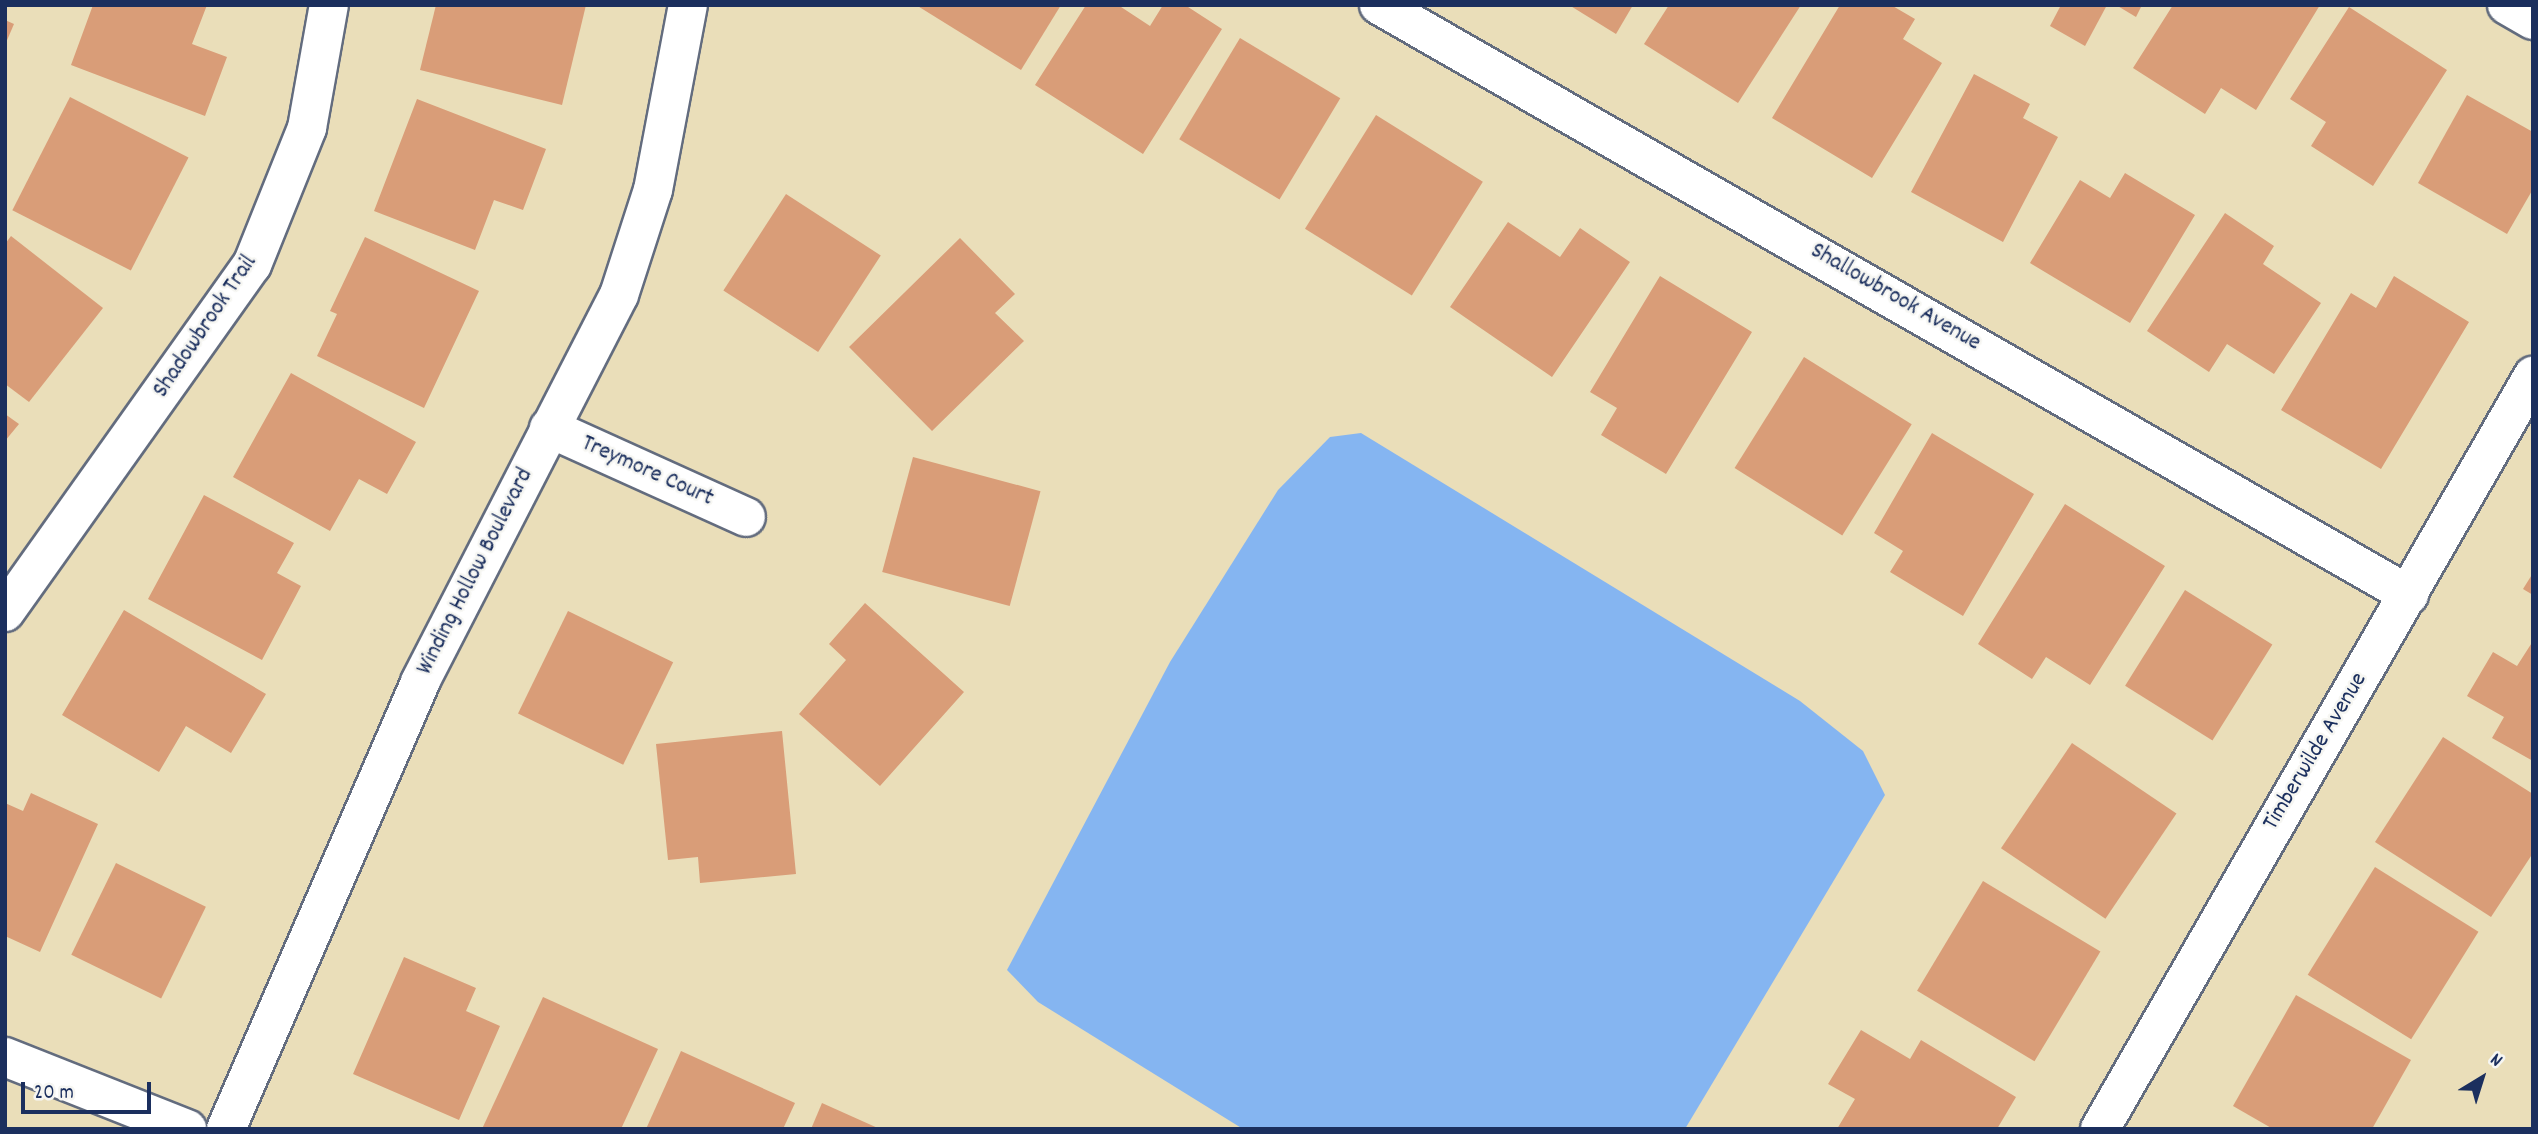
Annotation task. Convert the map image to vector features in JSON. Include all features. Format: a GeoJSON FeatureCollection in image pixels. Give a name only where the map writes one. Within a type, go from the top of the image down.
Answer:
{"type":"FeatureCollection","features":[{"type":"Feature","properties":{"kind":"street","name":"Shadowbrook Trail"},"geometry":{"type":"LineString","coordinates":[[5,612],[252,265],[307,128],[328,5]]}},
{"type":"Feature","properties":{"kind":"street","name":"Winding Hollow Boulevard"},"geometry":{"type":"LineString","coordinates":[[226,1129],[420,682],[548,428],[619,295],[653,190],[688,5]]}},
{"type":"Feature","properties":{"kind":"street","name":"Shallowbrook Avenue"},"geometry":{"type":"LineString","coordinates":[[1380,5],[2409,595]]}},
{"type":"Feature","properties":{"kind":"street"},"geometry":{"type":"LineString","coordinates":[[2507,5],[2533,20]]}},
{"type":"Feature","properties":{"kind":"street","name":"Timberwilde Avenue"},"geometry":{"type":"LineString","coordinates":[[2100,1129],[2533,376]]}},
{"type":"Feature","properties":{"kind":"street","name":"Treymore Court"},"geometry":{"type":"LineString","coordinates":[[548,428],[746,517]]}},
{"type":"Feature","properties":{"kind":"street"},"geometry":{"type":"LineString","coordinates":[[5,1058],[187,1129]]}},
{"type":"Feature","properties":{"kind":"water"},"geometry":{"type":"Polygon","coordinates":[[[1361,433],[1800,701],[1863,751],[1885,795],[1685,1129],[1243,1129],[1038,1002],[1007,970],[1170,662],[1278,490],[1330,437],[1361,433]]]}},
{"type":"Feature","properties":{"kind":"building"},"geometry":{"type":"Polygon","coordinates":[[[93,5],[207,5],[192,44],[227,57],[205,116],[71,65],[93,5]]]}},
{"type":"Feature","properties":{"kind":"building"},"geometry":{"type":"Polygon","coordinates":[[[436,5],[586,5],[562,105],[420,70],[436,5]]]}},
{"type":"Feature","properties":{"kind":"building"},"geometry":{"type":"Polygon","coordinates":[[[916,5],[1061,5],[1021,70],[916,5]]]}},
{"type":"Feature","properties":{"kind":"building"},"geometry":{"type":"Polygon","coordinates":[[[1086,5],[1118,5],[1150,26],[1163,5],[1185,5],[1222,29],[1143,154],[1035,85],[1086,5]]]}},
{"type":"Feature","properties":{"kind":"building"},"geometry":{"type":"Polygon","coordinates":[[[1569,5],[1633,5],[1616,34],[1569,5]]]}},
{"type":"Feature","properties":{"kind":"building"},"geometry":{"type":"Polygon","coordinates":[[[1669,5],[1801,5],[1738,103],[1644,44],[1669,5]]]}},
{"type":"Feature","properties":{"kind":"building"},"geometry":{"type":"Polygon","coordinates":[[[1840,5],[1891,5],[1915,19],[1903,39],[1942,63],[1872,178],[1772,118],[1840,5]]]}},
{"type":"Feature","properties":{"kind":"building"},"geometry":{"type":"Polygon","coordinates":[[[2061,5],[2107,5],[2085,46],[2050,26],[2061,5]]]}},
{"type":"Feature","properties":{"kind":"building"},"geometry":{"type":"Polygon","coordinates":[[[2116,5],[2142,5],[2136,17],[2116,5]]]}},
{"type":"Feature","properties":{"kind":"building"},"geometry":{"type":"Polygon","coordinates":[[[2173,5],[2320,5],[2256,110],[2221,88],[2205,114],[2133,68],[2173,5]]]}},
{"type":"Feature","properties":{"kind":"building"},"geometry":{"type":"Polygon","coordinates":[[[2349,7],[2447,70],[2373,186],[2311,146],[2326,122],[2290,99],[2349,7]]]}},
{"type":"Feature","properties":{"kind":"building"},"geometry":{"type":"Polygon","coordinates":[[[5,20],[14,24],[5,45],[5,20]]]}},
{"type":"Feature","properties":{"kind":"building"},"geometry":{"type":"Polygon","coordinates":[[[1240,38],[1340,98],[1280,199],[1179,139],[1240,38]]]}},
{"type":"Feature","properties":{"kind":"building"},"geometry":{"type":"Polygon","coordinates":[[[1974,74],[2030,104],[2023,118],[2058,137],[2003,242],[1911,192],[1974,74]]]}},
{"type":"Feature","properties":{"kind":"building"},"geometry":{"type":"Polygon","coordinates":[[[2467,95],[2533,132],[2533,189],[2507,234],[2418,183],[2467,95]]]}},
{"type":"Feature","properties":{"kind":"building"},"geometry":{"type":"Polygon","coordinates":[[[70,97],[189,157],[131,271],[12,210],[70,97]]]}},
{"type":"Feature","properties":{"kind":"building"},"geometry":{"type":"Polygon","coordinates":[[[417,99],[546,149],[523,210],[494,200],[475,250],[374,211],[417,99]]]}},
{"type":"Feature","properties":{"kind":"building"},"geometry":{"type":"Polygon","coordinates":[[[1376,115],[1483,182],[1412,295],[1305,229],[1376,115]]]}},
{"type":"Feature","properties":{"kind":"building"},"geometry":{"type":"Polygon","coordinates":[[[2125,173],[2195,215],[2130,323],[2030,263],[2080,180],[2110,198],[2125,173]]]}},
{"type":"Feature","properties":{"kind":"building"},"geometry":{"type":"Polygon","coordinates":[[[786,194],[881,256],[818,352],[723,290],[786,194]]]}},
{"type":"Feature","properties":{"kind":"building"},"geometry":{"type":"Polygon","coordinates":[[[2225,213],[2274,246],[2263,264],[2321,303],[2274,374],[2227,344],[2209,372],[2147,331],[2225,213]]]}},
{"type":"Feature","properties":{"kind":"building"},"geometry":{"type":"Polygon","coordinates":[[[1508,222],[1560,257],[1580,228],[1630,262],[1552,377],[1450,307],[1508,222]]]}},
{"type":"Feature","properties":{"kind":"building"},"geometry":{"type":"Polygon","coordinates":[[[11,236],[103,308],[29,402],[5,384],[5,244],[11,236]]]}},
{"type":"Feature","properties":{"kind":"building"},"geometry":{"type":"Polygon","coordinates":[[[365,237],[479,291],[424,408],[317,356],[337,314],[330,311],[365,237]]]}},
{"type":"Feature","properties":{"kind":"building"},"geometry":{"type":"Polygon","coordinates":[[[960,238],[1015,294],[995,313],[1024,341],[932,431],[849,347],[960,238]]]}},
{"type":"Feature","properties":{"kind":"building"},"geometry":{"type":"Polygon","coordinates":[[[1660,276],[1752,332],[1666,474],[1601,435],[1617,408],[1590,392],[1660,276]]]}},
{"type":"Feature","properties":{"kind":"building"},"geometry":{"type":"Polygon","coordinates":[[[2394,276],[2469,322],[2381,469],[2281,410],[2351,293],[2376,308],[2394,276]]]}},
{"type":"Feature","properties":{"kind":"building"},"geometry":{"type":"Polygon","coordinates":[[[1804,357],[1912,424],[1842,535],[1735,468],[1804,357]]]}},
{"type":"Feature","properties":{"kind":"building"},"geometry":{"type":"Polygon","coordinates":[[[291,373],[416,442],[387,494],[359,479],[330,531],[233,477],[291,373]]]}},
{"type":"Feature","properties":{"kind":"building"},"geometry":{"type":"Polygon","coordinates":[[[5,414],[19,424],[5,441],[5,414]]]}},
{"type":"Feature","properties":{"kind":"building"},"geometry":{"type":"Polygon","coordinates":[[[1932,433],[2034,494],[1963,616],[1890,572],[1903,551],[1874,533],[1932,433]]]}},
{"type":"Feature","properties":{"kind":"building"},"geometry":{"type":"Polygon","coordinates":[[[913,457],[1041,491],[1010,606],[882,572],[913,457]]]}},
{"type":"Feature","properties":{"kind":"building"},"geometry":{"type":"Polygon","coordinates":[[[204,495],[294,543],[277,573],[301,586],[262,660],[148,599],[204,495]]]}},
{"type":"Feature","properties":{"kind":"building"},"geometry":{"type":"Polygon","coordinates":[[[2065,504],[2165,566],[2090,685],[2046,657],[2032,679],[1978,644],[2065,504]]]}},
{"type":"Feature","properties":{"kind":"building"},"geometry":{"type":"Polygon","coordinates":[[[2533,573],[2533,595],[2523,589],[2533,573]]]}},
{"type":"Feature","properties":{"kind":"building"},"geometry":{"type":"Polygon","coordinates":[[[2185,590],[2272,645],[2212,740],[2125,686],[2185,590]]]}},
{"type":"Feature","properties":{"kind":"building"},"geometry":{"type":"Polygon","coordinates":[[[865,603],[964,692],[880,786],[799,714],[846,660],[829,644],[865,603]]]}},
{"type":"Feature","properties":{"kind":"building"},"geometry":{"type":"Polygon","coordinates":[[[124,610],[266,694],[231,753],[186,726],[159,772],[62,715],[124,610]]]}},
{"type":"Feature","properties":{"kind":"building"},"geometry":{"type":"Polygon","coordinates":[[[568,611],[673,662],[623,765],[518,713],[568,611]]]}},
{"type":"Feature","properties":{"kind":"building"},"geometry":{"type":"Polygon","coordinates":[[[2533,641],[2533,761],[2492,738],[2504,717],[2467,696],[2493,652],[2517,666],[2533,641]]]}},
{"type":"Feature","properties":{"kind":"building"},"geometry":{"type":"Polygon","coordinates":[[[782,731],[796,874],[700,883],[698,857],[668,860],[656,744],[782,731]]]}},
{"type":"Feature","properties":{"kind":"building"},"geometry":{"type":"Polygon","coordinates":[[[2443,737],[2533,794],[2533,853],[2491,917],[2375,842],[2443,737]]]}},
{"type":"Feature","properties":{"kind":"building"},"geometry":{"type":"Polygon","coordinates":[[[2072,743],[2176,813],[2105,919],[2001,848],[2072,743]]]}},
{"type":"Feature","properties":{"kind":"building"},"geometry":{"type":"Polygon","coordinates":[[[31,793],[98,824],[40,952],[5,936],[5,803],[23,811],[31,793]]]}},
{"type":"Feature","properties":{"kind":"building"},"geometry":{"type":"Polygon","coordinates":[[[116,863],[206,907],[161,999],[71,955],[116,863]]]}},
{"type":"Feature","properties":{"kind":"building"},"geometry":{"type":"Polygon","coordinates":[[[2375,867],[2478,932],[2411,1039],[2308,975],[2375,867]]]}},
{"type":"Feature","properties":{"kind":"building"},"geometry":{"type":"Polygon","coordinates":[[[1983,881],[2100,952],[2035,1061],[1917,991],[1983,881]]]}},
{"type":"Feature","properties":{"kind":"building"},"geometry":{"type":"Polygon","coordinates":[[[404,957],[476,988],[466,1011],[500,1026],[459,1120],[353,1074],[404,957]]]}},
{"type":"Feature","properties":{"kind":"building"},"geometry":{"type":"Polygon","coordinates":[[[2296,995],[2411,1060],[2372,1129],[2273,1129],[2233,1106],[2296,995]]]}},
{"type":"Feature","properties":{"kind":"building"},"geometry":{"type":"Polygon","coordinates":[[[543,997],[658,1049],[621,1129],[482,1129],[543,997]]]}},
{"type":"Feature","properties":{"kind":"building"},"geometry":{"type":"Polygon","coordinates":[[[1861,1030],[1910,1059],[1921,1040],[2016,1097],[1997,1129],[1837,1129],[1855,1099],[1828,1084],[1861,1030]]]}},
{"type":"Feature","properties":{"kind":"building"},"geometry":{"type":"Polygon","coordinates":[[[681,1051],[795,1103],[783,1129],[646,1129],[681,1051]]]}},
{"type":"Feature","properties":{"kind":"building"},"geometry":{"type":"Polygon","coordinates":[[[822,1103],[880,1129],[811,1129],[822,1103]]]}}]}
